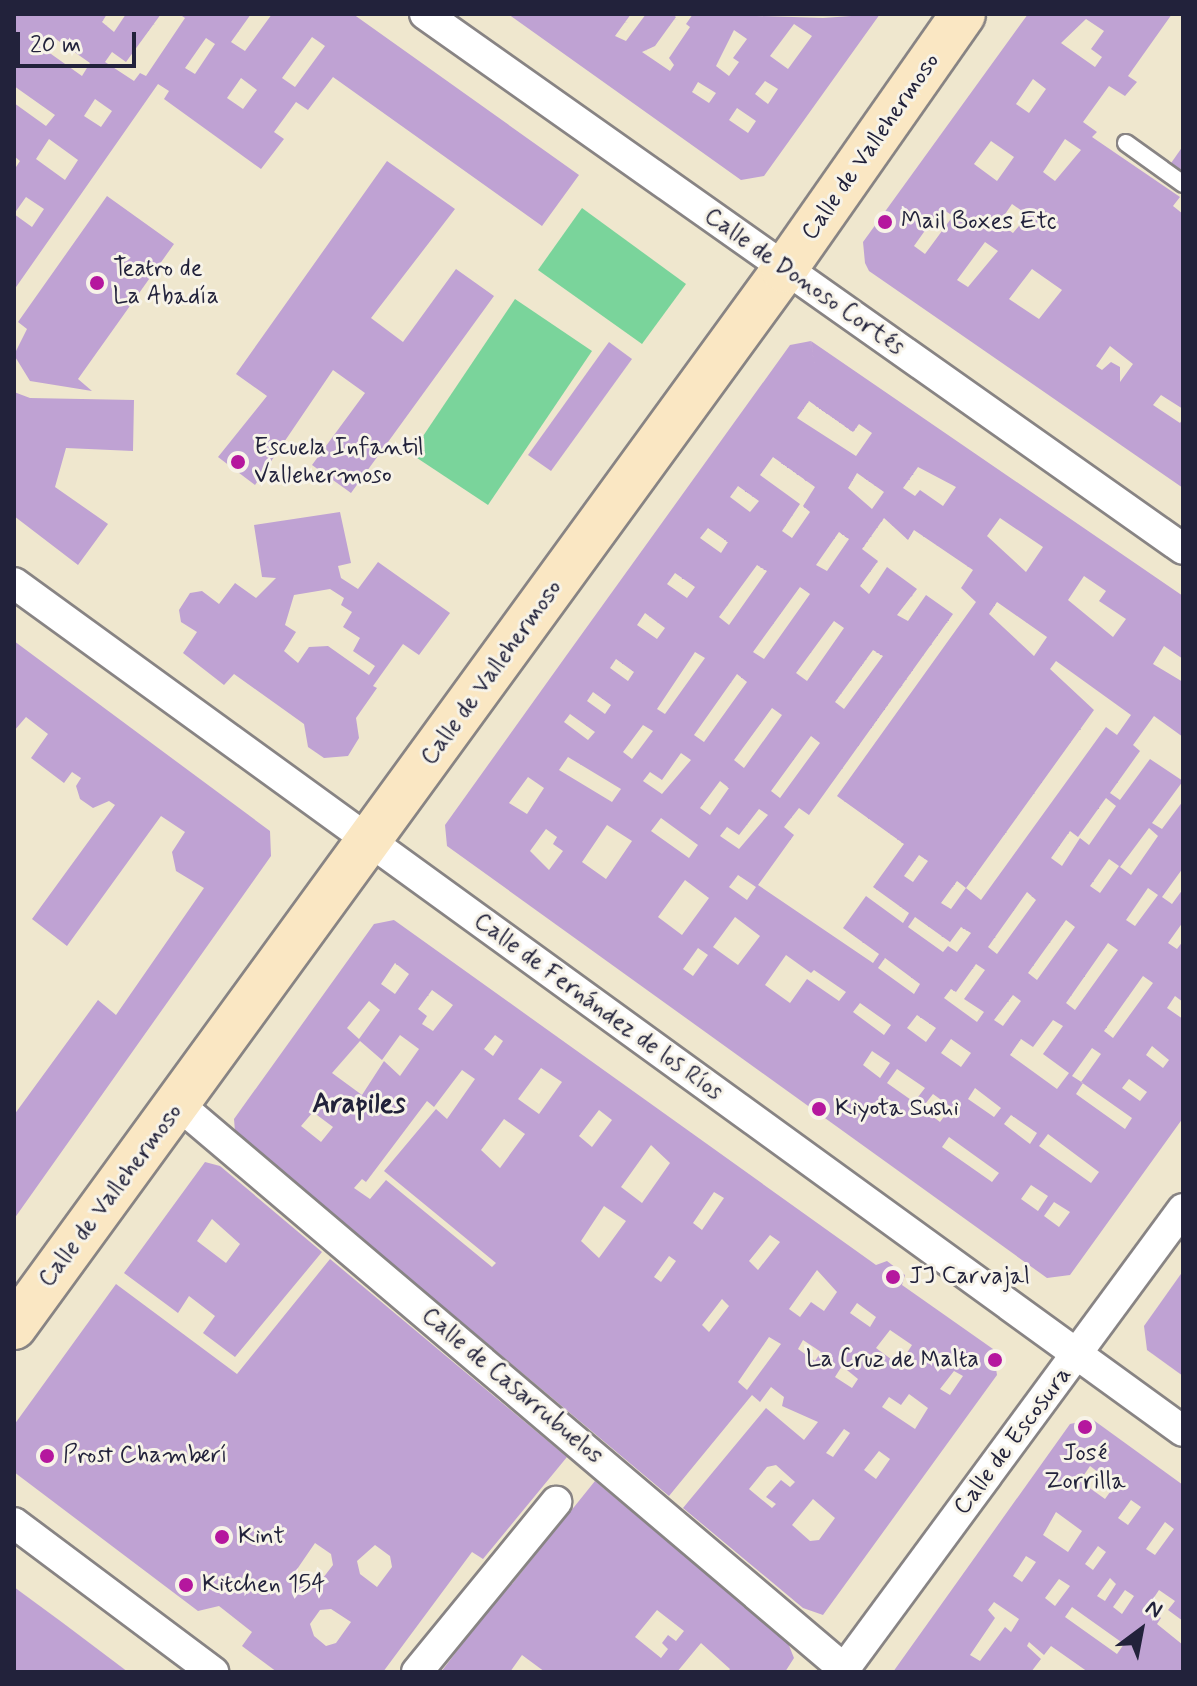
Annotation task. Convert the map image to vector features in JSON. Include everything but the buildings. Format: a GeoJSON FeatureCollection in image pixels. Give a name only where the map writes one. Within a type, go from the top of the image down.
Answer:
{"type":"FeatureCollection","features":[{"type":"Feature","properties":{"kind":"street","name":"Calle de Donoso Cortés"},"geometry":{"type":"LineString","coordinates":[[425,14],[1183,549]]}},
{"type":"Feature","properties":{"kind":"street","name":"Calle de Vallehermoso"},"geometry":{"type":"LineString","coordinates":[[14,1327],[179,1105],[784,270],[963,14]]}},
{"type":"Feature","properties":{"kind":"street","name":"Calle de Fernández de los Ríos"},"geometry":{"type":"LineString","coordinates":[[14,583],[1183,1431]]}},
{"type":"Feature","properties":{"kind":"street","name":"Calle de Casarrubuelos"},"geometry":{"type":"LineString","coordinates":[[179,1105],[843,1670]]}},
{"type":"Feature","properties":{"kind":"street","name":"Calle de Escosura"},"geometry":{"type":"LineString","coordinates":[[843,1670],[1183,1209]]}},
{"type":"Feature","properties":{"kind":"street"},"geometry":{"type":"LineString","coordinates":[[417,1672],[556,1502]]}},
{"type":"Feature","properties":{"kind":"street"},"geometry":{"type":"LineString","coordinates":[[14,1523],[213,1672]]}},
{"type":"Feature","properties":{"kind":"lane"},"geometry":{"type":"LineString","coordinates":[[1126,143],[1183,184]]}},
{"type":"Feature","properties":{"kind":"green space"},"geometry":{"type":"Polygon","coordinates":[[[582,208],[686,284],[642,344],[538,270],[582,208]]]}},
{"type":"Feature","properties":{"kind":"green space"},"geometry":{"type":"Polygon","coordinates":[[[515,299],[592,351],[488,505],[411,454],[515,299]]]}},
{"type":"Feature","properties":{"kind":"place","name":"Mail Boxes Etc"},"geometry":{"type":"Point","coordinates":[885,222]}},
{"type":"Feature","properties":{"kind":"place","name":"Teatro de La Abadía"},"geometry":{"type":"Point","coordinates":[97,283]}},
{"type":"Feature","properties":{"kind":"place","name":"Escuela Infantil Vallehermoso"},"geometry":{"type":"Point","coordinates":[238,462]}},
{"type":"Feature","properties":{"kind":"place","name":"Kiyota Sushi"},"geometry":{"type":"Point","coordinates":[819,1109]}},
{"type":"Feature","properties":{"kind":"place","name":"JJ Carvajal"},"geometry":{"type":"Point","coordinates":[893,1277]}},
{"type":"Feature","properties":{"kind":"place","name":"La Cruz de Malta"},"geometry":{"type":"Point","coordinates":[995,1360]}},
{"type":"Feature","properties":{"kind":"place","name":"José Zorrilla"},"geometry":{"type":"Point","coordinates":[1085,1427]}},
{"type":"Feature","properties":{"kind":"place","name":"Prost Chamberí"},"geometry":{"type":"Point","coordinates":[47,1456]}},
{"type":"Feature","properties":{"kind":"place","name":"Kint"},"geometry":{"type":"Point","coordinates":[222,1537]}},
{"type":"Feature","properties":{"kind":"place","name":"Kitchen 154"},"geometry":{"type":"Point","coordinates":[186,1585]}},
{"type":"Feature","properties":{"kind":"district","name":"Arapiles"},"geometry":{"type":"Point","coordinates":[359,1105]}}]}
